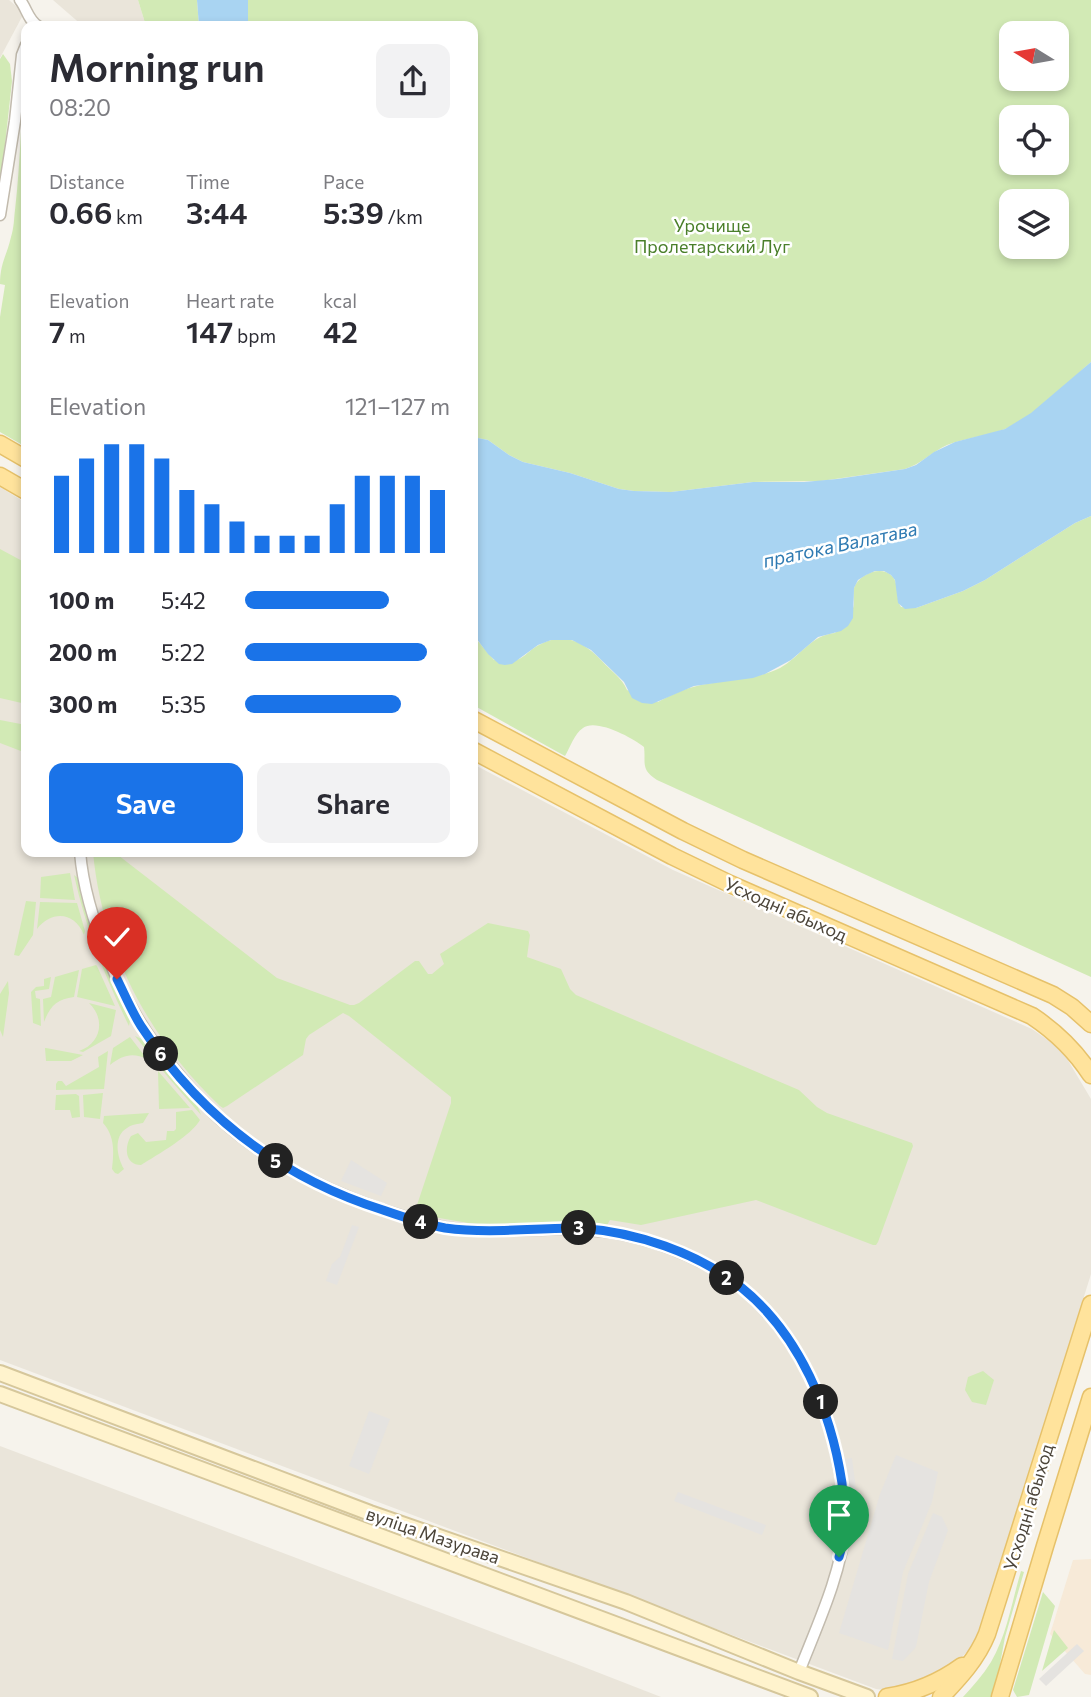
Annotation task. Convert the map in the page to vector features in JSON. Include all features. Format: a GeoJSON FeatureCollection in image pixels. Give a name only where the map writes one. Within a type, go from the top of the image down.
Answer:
{"type":"FeatureCollection","features":[{"type":"Feature","properties":{"kind":"main road"},"geometry":{"type":"LineString","coordinates":[[0,444],[21,456]]}},
{"type":"Feature","properties":{"kind":"main road"},"geometry":{"type":"LineString","coordinates":[[0,476],[21,488]]}},
{"type":"Feature","properties":{"kind":"main road","name":"Усходні абыход"},"geometry":{"type":"LineString","coordinates":[[478,722],[743,860],[1053,995],[1091,1024]]}},
{"type":"Feature","properties":{"kind":"main road","name":"Усходні абыход"},"geometry":{"type":"LineString","coordinates":[[478,753],[730,884],[1032,1016],[1063,1039],[1091,1075]]}},
{"type":"Feature","properties":{"kind":"main road","name":"Усходні абыход"},"geometry":{"type":"LineString","coordinates":[[941,1697],[975,1657],[994,1617],[1091,1304]]}},
{"type":"Feature","properties":{"kind":"main road","name":"вуліца Мазурава"},"geometry":{"type":"LineString","coordinates":[[0,1373],[370,1513],[626,1602],[867,1697]]}},
{"type":"Feature","properties":{"kind":"main road","name":"вуліца Мазурава"},"geometry":{"type":"LineString","coordinates":[[0,1394],[810,1697]]}},
{"type":"Feature","properties":{"kind":"main road","name":"Усходні абыход"},"geometry":{"type":"LineString","coordinates":[[1000,1697],[1091,1397]]}},
{"type":"Feature","properties":{"kind":"main road"},"geometry":{"type":"LineString","coordinates":[[1018,1539],[1045,1546]]}},
{"type":"Feature","properties":{"kind":"main road"},"geometry":{"type":"LineString","coordinates":[[887,1697],[929,1685],[975,1657]]}},
{"type":"Feature","properties":{"kind":"main road"},"geometry":{"type":"LineString","coordinates":[[792,1690],[799,1672]]}},
{"type":"Feature","properties":{"kind":"street"},"geometry":{"type":"LineString","coordinates":[[20,0],[32,21]]}},
{"type":"Feature","properties":{"kind":"street"},"geometry":{"type":"LineString","coordinates":[[0,215],[21,64]]}},
{"type":"Feature","properties":{"kind":"street"},"geometry":{"type":"LineString","coordinates":[[80,857],[97,928],[117,979],[140,1025],[204,1105],[262,1152],[297,1173],[347,1197],[445,1228],[595,1229],[654,1243],[696,1260],[725,1276],[743,1289],[771,1318],[795,1351],[818,1392],[836,1450],[846,1523],[833,1581],[799,1672]]}},
{"type":"Feature","properties":{"kind":"shaded area"},"geometry":{"type":"Polygon","coordinates":[[[0,0],[9,0],[24,13],[0,58],[0,0]]]}},
{"type":"Feature","properties":{"kind":"shaded area"},"geometry":{"type":"Polygon","coordinates":[[[53,0],[138,0],[144,21],[77,21],[53,0]]]}},
{"type":"Feature","properties":{"kind":"shaded area"},"geometry":{"type":"Polygon","coordinates":[[[0,487],[21,500],[21,857],[478,857],[478,767],[673,870],[1032,1029],[1066,1057],[1091,1099],[1091,1274],[981,1628],[975,1642],[949,1669],[930,1679],[891,1691],[876,1689],[0,1360],[0,487]]]}},
{"type":"Feature","properties":{"kind":"shaded area"},"geometry":{"type":"Polygon","coordinates":[[[351,1160],[387,1183],[381,1196],[341,1181],[351,1160]]]}},
{"type":"Feature","properties":{"kind":"shaded area"},"geometry":{"type":"Polygon","coordinates":[[[352,1225],[359,1227],[337,1285],[326,1281],[332,1264],[340,1257],[352,1225]]]}},
{"type":"Feature","properties":{"kind":"shaded area"},"geometry":{"type":"Polygon","coordinates":[[[369,1411],[390,1419],[369,1474],[349,1466],[369,1411]]]}},
{"type":"Feature","properties":{"kind":"shaded area"},"geometry":{"type":"Polygon","coordinates":[[[0,1446],[566,1660],[661,1697],[0,1697],[0,1446]]]}},
{"type":"Feature","properties":{"kind":"shaded area"},"geometry":{"type":"Polygon","coordinates":[[[896,1455],[938,1472],[932,1502],[903,1572],[888,1650],[839,1633],[880,1494],[896,1455]]]}},
{"type":"Feature","properties":{"kind":"shaded area"},"geometry":{"type":"Polygon","coordinates":[[[852,1458],[859,1511],[849,1512],[843,1459],[852,1458]]]}},
{"type":"Feature","properties":{"kind":"shaded area"},"geometry":{"type":"Polygon","coordinates":[[[678,1492],[766,1525],[762,1535],[674,1501],[678,1492]]]}},
{"type":"Feature","properties":{"kind":"shaded area"},"geometry":{"type":"Polygon","coordinates":[[[933,1513],[942,1517],[948,1530],[929,1582],[916,1647],[903,1661],[892,1659],[908,1574],[933,1513]]]}},
{"type":"Feature","properties":{"kind":"shaded area"},"geometry":{"type":"Polygon","coordinates":[[[1091,1559],[1091,1675],[1085,1674],[1050,1634],[1073,1560],[1091,1559]]]}},
{"type":"Feature","properties":{"kind":"shaded area"},"geometry":{"type":"Polygon","coordinates":[[[1077,1644],[1084,1651],[1046,1686],[1039,1679],[1077,1644]]]}},
{"type":"Feature","properties":{"kind":"green space"},"geometry":{"type":"Polygon","coordinates":[[[138,0],[197,0],[199,21],[144,21],[138,0]]]}},
{"type":"Feature","properties":{"kind":"green space","name":"Урочище Пролетарский Луг"},"geometry":{"type":"Polygon","coordinates":[[[248,0],[1091,0],[1091,362],[1027,417],[1005,429],[947,445],[905,469],[821,481],[753,482],[671,492],[634,491],[523,462],[488,440],[478,438],[478,21],[248,21],[248,0]]]}},
{"type":"Feature","properties":{"kind":"green space"},"geometry":{"type":"Polygon","coordinates":[[[3,54],[10,64],[12,81],[0,191],[0,59],[3,54]]]}},
{"type":"Feature","properties":{"kind":"green space"},"geometry":{"type":"Polygon","coordinates":[[[21,139],[21,444],[0,432],[0,317],[5,285],[0,284],[0,277],[14,223],[21,139]]]}},
{"type":"Feature","properties":{"kind":"green space"},"geometry":{"type":"Polygon","coordinates":[[[1091,516],[1091,977],[657,780],[646,769],[644,747],[614,730],[596,725],[583,728],[565,756],[478,708],[478,641],[494,660],[511,661],[553,639],[571,640],[595,654],[627,690],[658,702],[693,687],[759,675],[780,668],[812,642],[835,633],[853,608],[856,583],[870,573],[881,571],[891,575],[896,582],[901,607],[916,608],[985,580],[1075,523],[1091,516]]]}},
{"type":"Feature","properties":{"kind":"green space"},"geometry":{"type":"Polygon","coordinates":[[[0,549],[21,560],[21,703],[0,698],[0,549]]]}},
{"type":"Feature","properties":{"kind":"green space"},"geometry":{"type":"Polygon","coordinates":[[[0,720],[21,724],[21,751],[0,743],[0,720]]]}},
{"type":"Feature","properties":{"kind":"green space"},"geometry":{"type":"Polygon","coordinates":[[[94,857],[120,857],[277,978],[350,1005],[359,1003],[415,961],[419,961],[428,974],[432,974],[444,964],[440,954],[488,923],[528,931],[530,935],[527,957],[561,969],[570,989],[576,995],[799,1090],[827,1113],[912,1143],[878,1242],[873,1245],[756,1200],[641,1225],[610,1220],[606,1227],[572,1223],[474,1224],[416,1214],[451,1097],[343,1013],[309,1035],[303,1055],[223,1108],[171,1052],[133,991],[118,958],[98,888],[94,857]]]}},
{"type":"Feature","properties":{"kind":"green space"},"geometry":{"type":"Polygon","coordinates":[[[70,873],[75,900],[40,898],[41,877],[70,873]]]}},
{"type":"Feature","properties":{"kind":"green space"},"geometry":{"type":"Polygon","coordinates":[[[74,875],[79,879],[100,948],[129,1015],[129,1026],[97,952],[74,875]]]}},
{"type":"Feature","properties":{"kind":"green space"},"geometry":{"type":"Polygon","coordinates":[[[26,901],[36,902],[33,935],[19,956],[14,955],[26,901]]]}},
{"type":"Feature","properties":{"kind":"green space"},"geometry":{"type":"Polygon","coordinates":[[[40,902],[77,903],[84,935],[75,922],[63,916],[49,919],[37,929],[40,902]]]}},
{"type":"Feature","properties":{"kind":"green space"},"geometry":{"type":"Polygon","coordinates":[[[96,965],[115,1006],[77,997],[82,969],[96,965]]]}},
{"type":"Feature","properties":{"kind":"green space"},"geometry":{"type":"Polygon","coordinates":[[[79,970],[74,997],[55,1004],[44,1022],[43,999],[51,997],[55,977],[79,970]]]}},
{"type":"Feature","properties":{"kind":"green space"},"geometry":{"type":"Polygon","coordinates":[[[51,977],[49,989],[35,991],[36,998],[40,999],[41,1026],[33,1023],[31,992],[36,987],[44,986],[44,979],[51,977]]]}},
{"type":"Feature","properties":{"kind":"green space"},"geometry":{"type":"Polygon","coordinates":[[[8,981],[3,1037],[0,1030],[0,994],[8,981]]]}},
{"type":"Feature","properties":{"kind":"green space"},"geometry":{"type":"Polygon","coordinates":[[[89,1003],[116,1010],[111,1036],[83,1052],[79,1051],[92,1043],[99,1030],[98,1016],[89,1003]]]}},
{"type":"Feature","properties":{"kind":"green space"},"geometry":{"type":"Polygon","coordinates":[[[135,1036],[142,1039],[197,1105],[201,1115],[167,1076],[135,1036]]]}},
{"type":"Feature","properties":{"kind":"green space"},"geometry":{"type":"Polygon","coordinates":[[[130,1037],[147,1059],[128,1056],[110,1065],[113,1048],[130,1037]]]}},
{"type":"Feature","properties":{"kind":"green space"},"geometry":{"type":"Polygon","coordinates":[[[45,1048],[83,1055],[71,1061],[46,1061],[45,1048]]]}},
{"type":"Feature","properties":{"kind":"green space"},"geometry":{"type":"Polygon","coordinates":[[[108,1051],[104,1089],[56,1090],[58,1081],[62,1081],[66,1086],[99,1067],[98,1057],[108,1051]]]}},
{"type":"Feature","properties":{"kind":"green space"},"geometry":{"type":"Polygon","coordinates":[[[158,1071],[190,1108],[159,1109],[158,1071]]]}},
{"type":"Feature","properties":{"kind":"green space"},"geometry":{"type":"Polygon","coordinates":[[[103,1093],[100,1119],[84,1117],[83,1095],[103,1093]]]}},
{"type":"Feature","properties":{"kind":"green space"},"geometry":{"type":"Polygon","coordinates":[[[56,1095],[79,1096],[80,1117],[72,1118],[70,1110],[55,1110],[56,1095]]]}},
{"type":"Feature","properties":{"kind":"green space"},"geometry":{"type":"Polygon","coordinates":[[[192,1110],[200,1120],[182,1138],[141,1165],[129,1159],[127,1150],[131,1136],[138,1133],[146,1142],[166,1140],[167,1131],[176,1129],[176,1112],[192,1110]]]}},
{"type":"Feature","properties":{"kind":"green space"},"geometry":{"type":"Polygon","coordinates":[[[149,1113],[143,1123],[129,1127],[120,1136],[118,1153],[124,1169],[118,1174],[115,1173],[112,1169],[112,1139],[103,1123],[104,1116],[149,1113]]]}},
{"type":"Feature","properties":{"kind":"green space"},"geometry":{"type":"Polygon","coordinates":[[[983,1371],[994,1380],[986,1405],[972,1402],[965,1390],[968,1377],[983,1371]]]}},
{"type":"Feature","properties":{"kind":"green space"},"geometry":{"type":"Polygon","coordinates":[[[1021,1571],[1024,1572],[1005,1637],[994,1697],[963,1697],[997,1652],[1021,1571]]]}},
{"type":"Feature","properties":{"kind":"green space"},"geometry":{"type":"Polygon","coordinates":[[[1043,1592],[1055,1606],[1029,1695],[1017,1697],[1013,1690],[1043,1592]]]}},
{"type":"Feature","properties":{"kind":"green space"},"geometry":{"type":"Polygon","coordinates":[[[1054,1630],[1068,1648],[1042,1671],[1054,1630]]]}},
{"type":"Feature","properties":{"kind":"water"},"geometry":{"type":"Polygon","coordinates":[[[197,0],[248,0],[248,21],[199,21],[197,0]]]}},
{"type":"Feature","properties":{"kind":"water","name":"пратока Валатава"},"geometry":{"type":"Polygon","coordinates":[[[1091,362],[1091,516],[1075,523],[985,580],[916,608],[905,609],[898,603],[895,580],[891,575],[884,571],[875,571],[866,575],[858,580],[854,588],[853,618],[848,626],[841,631],[818,637],[791,660],[765,674],[694,686],[652,704],[642,703],[632,698],[624,682],[591,650],[572,640],[551,640],[538,645],[512,664],[505,665],[499,664],[478,641],[478,438],[488,440],[523,462],[570,473],[619,489],[671,492],[753,482],[837,479],[905,469],[955,442],[1005,429],[1031,413],[1091,362]]]}},
{"type":"Feature","properties":{"kind":"route"},"geometry":{"type":"LineString","coordinates":[[117,979],[140,1025],[204,1105],[262,1152],[325,1188],[373,1207],[445,1228],[579,1228],[627,1235],[696,1260],[743,1289],[782,1333],[818,1392],[831,1429],[843,1492],[846,1523],[839,1557]]}}]}
